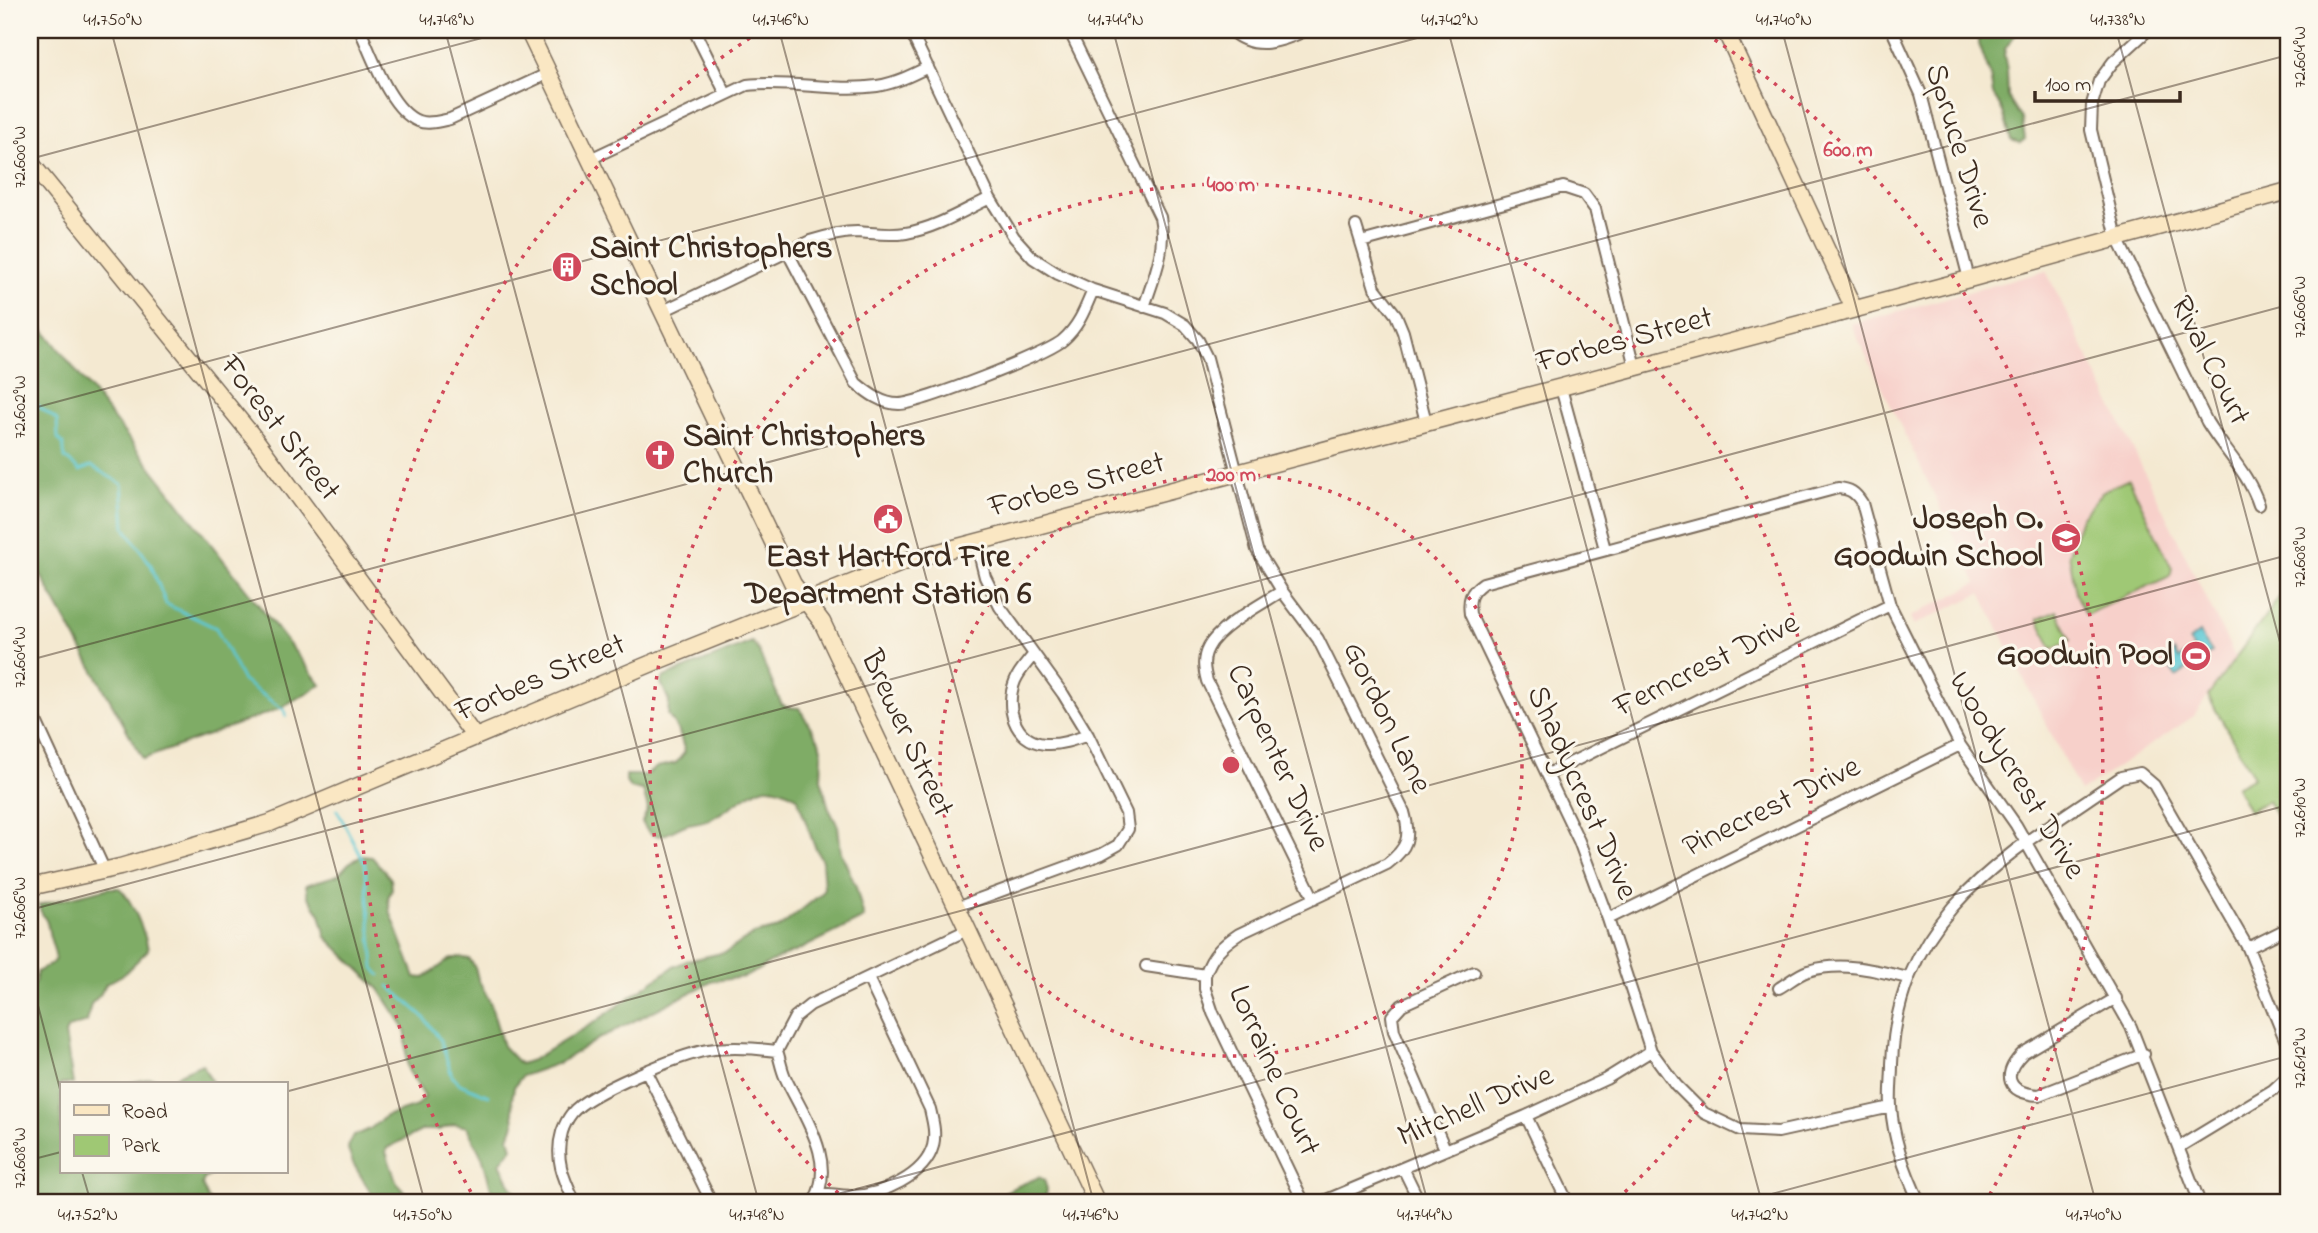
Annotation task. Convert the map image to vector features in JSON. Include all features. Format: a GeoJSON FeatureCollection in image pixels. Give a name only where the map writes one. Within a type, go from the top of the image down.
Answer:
{"type":"FeatureCollection","features":[{"type":"Feature","properties":{"kind":"main road","name":"Brewer Street"},"geometry":{"type":"LineString","coordinates":[[528,30],[793,583],[822,622],[1097,1203]]}},
{"type":"Feature","properties":{"kind":"main road"},"geometry":{"type":"LineString","coordinates":[[1725,30],[1854,309]]}},
{"type":"Feature","properties":{"kind":"main road","name":"Forest Street"},"geometry":{"type":"LineString","coordinates":[[30,162],[255,439],[475,737]]}},
{"type":"Feature","properties":{"kind":"main road","name":"Forbes Street"},"geometry":{"type":"LineString","coordinates":[[30,887],[105,871],[270,822],[897,564],[1969,279],[2288,191]]}},
{"type":"Feature","properties":{"kind":"street"},"geometry":{"type":"LineString","coordinates":[[360,30],[393,99],[403,112],[419,121],[450,119],[549,73]]}},
{"type":"Feature","properties":{"kind":"street"},"geometry":{"type":"LineString","coordinates":[[694,30],[726,94]]}},
{"type":"Feature","properties":{"kind":"street","name":"Gordon Lane"},"geometry":{"type":"LineString","coordinates":[[910,30],[990,198],[1014,237],[1033,258],[1058,274],[1093,290],[1165,313],[1185,325],[1198,340],[1207,358],[1257,550],[1282,591],[1318,639],[1404,812],[1408,826],[1407,840],[1401,853],[1387,864],[1239,934],[1220,946],[1210,960],[1205,975]]}},
{"type":"Feature","properties":{"kind":"street"},"geometry":{"type":"LineString","coordinates":[[1069,30],[1160,217],[1164,234],[1162,249],[1144,307]]}},
{"type":"Feature","properties":{"kind":"street"},"geometry":{"type":"LineString","coordinates":[[1230,30],[1257,44],[1281,42],[1307,30]]}},
{"type":"Feature","properties":{"kind":"street","name":"Spruce Drive"},"geometry":{"type":"LineString","coordinates":[[1892,30],[1921,94],[1969,279]]}},
{"type":"Feature","properties":{"kind":"street","name":"Rival Court"},"geometry":{"type":"LineString","coordinates":[[2148,30],[2113,62],[2099,81],[2092,104],[2091,130],[2096,157],[2117,238],[2207,422],[2254,489],[2259,505]]}},
{"type":"Feature","properties":{"kind":"street"},"geometry":{"type":"LineString","coordinates":[[590,159],[747,85],[772,82],[848,88],[878,86],[928,68]]}},
{"type":"Feature","properties":{"kind":"street"},"geometry":{"type":"LineString","coordinates":[[1361,242],[1563,187],[1584,194],[1595,209],[1635,367]]}},
{"type":"Feature","properties":{"kind":"street"},"geometry":{"type":"LineString","coordinates":[[663,312],[810,241],[834,234],[858,232],[884,236],[929,228],[990,198]]}},
{"type":"Feature","properties":{"kind":"street"},"geometry":{"type":"LineString","coordinates":[[1356,226],[1375,288],[1396,315],[1403,332],[1426,422]]}},
{"type":"Feature","properties":{"kind":"street"},"geometry":{"type":"LineString","coordinates":[[787,251],[856,383],[875,398],[898,404],[922,400],[1042,354],[1061,342],[1079,324],[1093,290]]}},
{"type":"Feature","properties":{"kind":"street"},"geometry":{"type":"LineString","coordinates":[[1561,388],[1605,549]]}},
{"type":"Feature","properties":{"kind":"street","name":"Woodycrest Drive"},"geometry":{"type":"LineString","coordinates":[[1605,549],[1838,488],[1856,494],[1861,503],[1890,605],[1960,745],[2026,841],[2116,998],[2144,1055],[2200,1203]]}},
{"type":"Feature","properties":{"kind":"street"},"geometry":{"type":"LineString","coordinates":[[957,907],[1102,854],[1118,845],[1128,829],[1126,813],[1088,735],[1063,694],[995,597],[985,577],[976,541]]}},
{"type":"Feature","properties":{"kind":"street","name":"Shadycrest Drive"},"geometry":{"type":"LineString","coordinates":[[1605,549],[1483,583],[1472,591],[1468,602],[1470,614],[1579,841],[1608,919],[1651,1051],[1676,1085],[1704,1113],[1740,1130],[1778,1132],[1891,1107]]}},
{"type":"Feature","properties":{"kind":"street","name":"Carpenter Drive"},"geometry":{"type":"LineString","coordinates":[[1282,591],[1221,633],[1208,648],[1203,666],[1207,681],[1314,899]]}},
{"type":"Feature","properties":{"kind":"street","name":"Ferncrest Drive"},"geometry":{"type":"LineString","coordinates":[[1548,774],[1890,605]]}},
{"type":"Feature","properties":{"kind":"street"},"geometry":{"type":"LineString","coordinates":[[1034,654],[1016,679],[1010,699],[1012,719],[1025,736],[1043,744],[1065,743],[1088,735]]}},
{"type":"Feature","properties":{"kind":"street"},"geometry":{"type":"LineString","coordinates":[[30,708],[105,871]]}},
{"type":"Feature","properties":{"kind":"street","name":"Pinecrest Drive"},"geometry":{"type":"LineString","coordinates":[[1608,919],[1960,745]]}},
{"type":"Feature","properties":{"kind":"street"},"geometry":{"type":"LineString","coordinates":[[1920,1203],[1899,1146],[1891,1107],[1893,1033],[1908,978],[1926,941],[1952,906],[1987,871],[2026,841],[2122,777],[2140,774],[2154,785],[2248,948],[2288,1047]]}},
{"type":"Feature","properties":{"kind":"street"},"geometry":{"type":"LineString","coordinates":[[2248,948],[2288,928]]}},
{"type":"Feature","properties":{"kind":"street"},"geometry":{"type":"LineString","coordinates":[[813,1203],[820,1193],[820,1152],[811,1127],[784,1074],[777,1051],[795,1017],[810,1005],[967,930]]}},
{"type":"Feature","properties":{"kind":"street"},"geometry":{"type":"LineString","coordinates":[[1779,988],[1806,971],[1840,965],[1908,978]]}},
{"type":"Feature","properties":{"kind":"street","name":"Lorraine Court"},"geometry":{"type":"LineString","coordinates":[[1146,966],[1205,975],[1205,989],[1213,1013],[1304,1203]]}},
{"type":"Feature","properties":{"kind":"street"},"geometry":{"type":"LineString","coordinates":[[1445,1149],[1394,1031],[1392,1016],[1402,1005],[1474,972]]}},
{"type":"Feature","properties":{"kind":"street"},"geometry":{"type":"LineString","coordinates":[[820,1193],[854,1196],[882,1190],[904,1180],[921,1166],[932,1149],[935,1129],[930,1108],[868,978]]}},
{"type":"Feature","properties":{"kind":"street"},"geometry":{"type":"LineString","coordinates":[[2116,998],[2023,1053],[2012,1065],[2009,1079],[2015,1089],[2025,1094],[2039,1095],[2144,1055]]}},
{"type":"Feature","properties":{"kind":"street"},"geometry":{"type":"LineString","coordinates":[[575,1203],[562,1175],[558,1156],[563,1130],[573,1112],[593,1097],[647,1072],[707,1050],[744,1047],[777,1051]]}},
{"type":"Feature","properties":{"kind":"street","name":"Mitchell Drive"},"geometry":{"type":"LineString","coordinates":[[1319,1203],[1526,1116],[1606,1079],[1651,1051]]}},
{"type":"Feature","properties":{"kind":"street"},"geometry":{"type":"LineString","coordinates":[[647,1072],[712,1203]]}},
{"type":"Feature","properties":{"kind":"street"},"geometry":{"type":"LineString","coordinates":[[2179,1147],[2273,1090],[2286,1078],[2288,1072]]}},
{"type":"Feature","properties":{"kind":"street"},"geometry":{"type":"LineString","coordinates":[[1526,1116],[1568,1203]]}},
{"type":"Feature","properties":{"kind":"street"},"geometry":{"type":"LineString","coordinates":[[1403,1168],[1420,1203]]}},
{"type":"Feature","properties":{"kind":"shaded area","name":"Joseph O. Goodwin School"},"geometry":{"type":"Polygon","coordinates":[[[2046,271],[2235,657],[2194,716],[2080,792],[1981,593],[1914,625],[1910,617],[1977,583],[1851,324],[2046,271]]]}},
{"type":"Feature","properties":{"kind":"green space"},"geometry":{"type":"Polygon","coordinates":[[[1981,30],[2018,30],[2005,49],[2004,56],[2008,97],[2022,119],[2025,139],[2020,143],[2011,140],[2003,112],[1993,94],[1990,75],[1979,44],[1981,30]]]}},
{"type":"Feature","properties":{"kind":"green space"},"geometry":{"type":"Polygon","coordinates":[[[30,312],[321,685],[276,710],[143,759],[30,556],[30,312]]]}},
{"type":"Feature","properties":{"kind":"green space"},"geometry":{"type":"Polygon","coordinates":[[[2129,479],[2172,568],[2170,576],[2086,615],[2076,594],[2069,554],[2081,518],[2103,491],[2129,479]]]}},
{"type":"Feature","properties":{"kind":"green space"},"geometry":{"type":"Polygon","coordinates":[[[2288,585],[2288,836],[2268,801],[2249,811],[2236,787],[2254,777],[2208,696],[2288,585]]]}},
{"type":"Feature","properties":{"kind":"green space"},"geometry":{"type":"Polygon","coordinates":[[[2057,611],[2071,640],[2052,649],[2038,619],[2057,611]]]}},
{"type":"Feature","properties":{"kind":"green space"},"geometry":{"type":"Polygon","coordinates":[[[752,642],[781,703],[786,707],[799,708],[819,741],[822,753],[821,779],[829,809],[838,826],[841,852],[856,887],[864,918],[745,977],[713,981],[598,1039],[559,1063],[522,1076],[514,1087],[512,1099],[514,1124],[509,1137],[512,1148],[500,1163],[511,1186],[524,1203],[495,1203],[483,1159],[467,1127],[455,1124],[439,1130],[423,1130],[387,1148],[396,1181],[413,1203],[373,1203],[371,1193],[353,1163],[348,1150],[349,1143],[352,1137],[370,1129],[386,1116],[417,1106],[425,1097],[408,1070],[406,1034],[402,1024],[379,989],[326,937],[320,914],[308,896],[306,885],[338,875],[349,863],[362,856],[372,857],[391,879],[392,889],[388,898],[390,911],[415,977],[424,978],[449,960],[459,957],[469,959],[490,1002],[503,1046],[520,1064],[532,1060],[595,1022],[673,967],[686,961],[726,952],[754,934],[779,928],[821,894],[824,888],[822,861],[797,797],[774,787],[766,787],[711,819],[688,824],[657,836],[652,835],[642,822],[648,809],[643,790],[630,788],[626,782],[626,775],[646,775],[657,767],[676,763],[685,752],[679,732],[668,715],[669,701],[661,683],[664,677],[752,642]]]}},
{"type":"Feature","properties":{"kind":"green space"},"geometry":{"type":"Polygon","coordinates":[[[119,888],[133,908],[148,950],[124,974],[106,984],[91,1004],[87,1022],[68,1028],[65,1034],[73,1082],[60,1082],[60,1174],[213,1174],[204,1179],[202,1185],[210,1203],[30,1203],[30,987],[35,983],[37,972],[55,959],[47,922],[39,905],[119,888]]]}},
{"type":"Feature","properties":{"kind":"green space"},"geometry":{"type":"Polygon","coordinates":[[[202,1064],[212,1082],[134,1082],[151,1078],[170,1081],[202,1064]]]}},
{"type":"Feature","properties":{"kind":"green space"},"geometry":{"type":"Polygon","coordinates":[[[1039,1177],[1044,1180],[1047,1189],[1046,1196],[1036,1203],[987,1203],[1011,1189],[1039,1177]]]}},
{"type":"Feature","properties":{"kind":"water","name":"Goodwin Pool"},"geometry":{"type":"Polygon","coordinates":[[[2199,633],[2212,652],[2176,677],[2164,659],[2174,652],[2179,659],[2194,649],[2189,641],[2199,633]]]}},
{"type":"Feature","properties":{"kind":"waterway"},"geometry":{"type":"LineString","coordinates":[[30,400],[57,420],[58,439],[63,444],[65,458],[80,471],[91,466],[122,484],[125,528],[151,565],[166,604],[216,628],[243,681],[284,710],[286,716]]}},
{"type":"Feature","properties":{"kind":"waterway"},"geometry":{"type":"LineString","coordinates":[[337,810],[365,864],[374,968],[380,975]]}},
{"type":"Feature","properties":{"kind":"waterway"},"geometry":{"type":"LineString","coordinates":[[389,986],[423,1016],[441,1041],[452,1076],[460,1084],[489,1096]]}},
{"type":"Feature","properties":{"kind":"place","name":"Saint Christophers School"},"geometry":{"type":"Point","coordinates":[567,267]}},
{"type":"Feature","properties":{"kind":"place","name":"Saint Christophers Church"},"geometry":{"type":"Point","coordinates":[660,455]}},
{"type":"Feature","properties":{"kind":"place","name":"East Hartford Fire Department Station 6"},"geometry":{"type":"Point","coordinates":[888,519]}},
{"type":"Feature","properties":{"kind":"place","name":"Joseph O. Goodwin School"},"geometry":{"type":"Point","coordinates":[2066,538]}},
{"type":"Feature","properties":{"kind":"place","name":"Goodwin Pool"},"geometry":{"type":"Point","coordinates":[2196,656]}}]}
